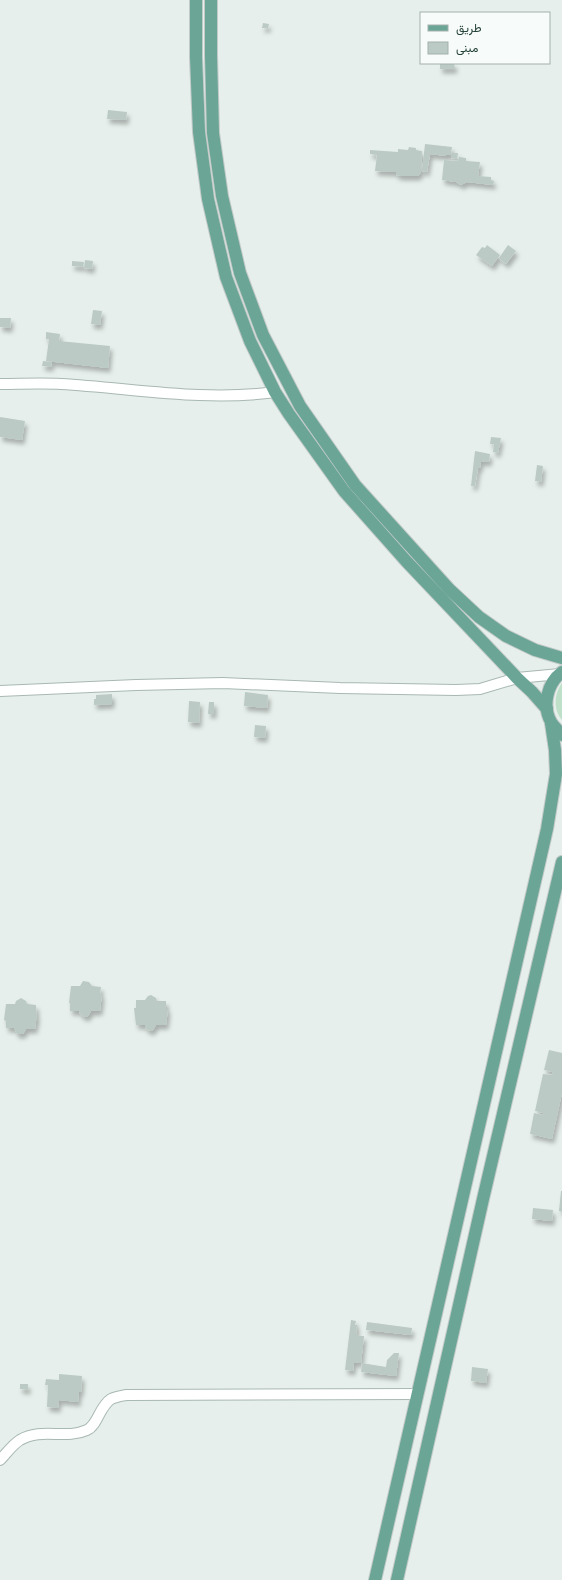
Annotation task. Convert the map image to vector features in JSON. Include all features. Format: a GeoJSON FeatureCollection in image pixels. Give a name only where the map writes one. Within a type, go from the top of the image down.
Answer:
{"type":"FeatureCollection","features":[{"type":"Feature","properties":{"kind":"main road"},"geometry":{"type":"LineString","coordinates":[[196,0],[196,57],[199,132],[208,199],[226,277],[250,341],[289,414],[344,491],[408,562],[547,709]]}},
{"type":"Feature","properties":{"kind":"main road"},"geometry":{"type":"LineString","coordinates":[[211,0],[213,133],[222,196],[240,272],[263,336],[300,406],[355,485],[449,589],[479,617],[506,636],[535,650],[562,658]]}},
{"type":"Feature","properties":{"kind":"main road"},"geometry":{"type":"LineString","coordinates":[[375,1580],[547,829],[556,774],[555,750],[551,723],[547,709],[547,696],[552,684],[561,673]]}},
{"type":"Feature","properties":{"kind":"main road"},"geometry":{"type":"LineString","coordinates":[[551,723],[562,735]]}},
{"type":"Feature","properties":{"kind":"main road"},"geometry":{"type":"LineString","coordinates":[[397,1580],[483,1198],[562,862]]}},
{"type":"Feature","properties":{"kind":"street"},"geometry":{"type":"LineString","coordinates":[[0,384],[61,384],[219,396],[251,395],[276,392]]}},
{"type":"Feature","properties":{"kind":"street"},"geometry":{"type":"LineString","coordinates":[[0,691],[136,684],[223,683],[340,688],[456,690],[480,689],[517,678],[561,673]]}},
{"type":"Feature","properties":{"kind":"street"},"geometry":{"type":"LineString","coordinates":[[0,1460],[18,1441],[28,1436],[40,1433],[76,1434],[88,1429],[96,1421],[102,1406],[112,1398],[126,1395],[417,1394]]}},
{"type":"Feature","properties":{"kind":"green space"},"geometry":{"type":"Polygon","coordinates":[[[562,683],[562,720],[557,712],[556,697],[562,683]]]}},
{"type":"Feature","properties":{"kind":"building"},"geometry":{"type":"Polygon","coordinates":[[[263,23],[269,24],[268,28],[262,28],[263,23]]]}},
{"type":"Feature","properties":{"kind":"building"},"geometry":{"type":"Polygon","coordinates":[[[440,64],[454,64],[455,69],[440,69],[440,64]]]}},
{"type":"Feature","properties":{"kind":"building"},"geometry":{"type":"Polygon","coordinates":[[[108,110],[127,112],[126,120],[107,119],[108,110]]]}},
{"type":"Feature","properties":{"kind":"building"},"geometry":{"type":"Polygon","coordinates":[[[425,144],[452,147],[451,153],[458,153],[457,159],[451,158],[451,155],[446,156],[430,154],[427,172],[422,171],[425,144]]]}},
{"type":"Feature","properties":{"kind":"building"},"geometry":{"type":"Polygon","coordinates":[[[409,147],[422,151],[421,172],[418,176],[402,176],[396,175],[396,172],[375,171],[377,155],[370,154],[370,150],[398,152],[398,149],[408,150],[409,147]]]}},
{"type":"Feature","properties":{"kind":"building"},"geometry":{"type":"Polygon","coordinates":[[[459,157],[466,158],[466,161],[480,162],[478,176],[491,177],[491,180],[494,181],[493,185],[467,182],[461,185],[456,182],[442,180],[444,160],[458,161],[459,157]]]}},
{"type":"Feature","properties":{"kind":"building"},"geometry":{"type":"Polygon","coordinates":[[[487,245],[500,255],[492,266],[476,255],[482,247],[485,248],[487,245]]]}},
{"type":"Feature","properties":{"kind":"building"},"geometry":{"type":"Polygon","coordinates":[[[508,245],[516,251],[506,264],[499,258],[508,245]]]}},
{"type":"Feature","properties":{"kind":"building"},"geometry":{"type":"Polygon","coordinates":[[[85,260],[93,261],[92,269],[84,268],[85,260]]]}},
{"type":"Feature","properties":{"kind":"building"},"geometry":{"type":"Polygon","coordinates":[[[72,261],[84,262],[83,267],[72,266],[72,261]]]}},
{"type":"Feature","properties":{"kind":"building"},"geometry":{"type":"Polygon","coordinates":[[[93,310],[102,311],[100,325],[91,324],[93,310]]]}},
{"type":"Feature","properties":{"kind":"building"},"geometry":{"type":"Polygon","coordinates":[[[0,318],[11,318],[10,328],[0,327],[0,318]]]}},
{"type":"Feature","properties":{"kind":"building"},"geometry":{"type":"Polygon","coordinates":[[[46,332],[60,334],[59,341],[110,346],[108,368],[46,361],[49,339],[46,339],[46,332]]]}},
{"type":"Feature","properties":{"kind":"building"},"geometry":{"type":"Polygon","coordinates":[[[43,361],[52,362],[51,367],[42,366],[43,361]]]}},
{"type":"Feature","properties":{"kind":"building"},"geometry":{"type":"Polygon","coordinates":[[[0,417],[25,421],[22,440],[0,437],[0,417]]]}},
{"type":"Feature","properties":{"kind":"building"},"geometry":{"type":"Polygon","coordinates":[[[491,437],[501,438],[498,453],[493,452],[494,444],[490,444],[491,437]]]}},
{"type":"Feature","properties":{"kind":"building"},"geometry":{"type":"Polygon","coordinates":[[[475,451],[490,454],[489,462],[481,461],[480,468],[478,468],[475,486],[471,486],[475,451]]]}},
{"type":"Feature","properties":{"kind":"building"},"geometry":{"type":"Polygon","coordinates":[[[537,465],[543,466],[541,482],[535,481],[537,465]]]}},
{"type":"Feature","properties":{"kind":"building"},"geometry":{"type":"Polygon","coordinates":[[[245,692],[268,695],[267,708],[244,706],[245,692]]]}},
{"type":"Feature","properties":{"kind":"building"},"geometry":{"type":"Polygon","coordinates":[[[112,694],[112,704],[94,705],[96,695],[112,694]]]}},
{"type":"Feature","properties":{"kind":"building"},"geometry":{"type":"Polygon","coordinates":[[[189,701],[200,702],[199,723],[188,722],[189,701]]]}},
{"type":"Feature","properties":{"kind":"building"},"geometry":{"type":"Polygon","coordinates":[[[209,702],[214,702],[214,714],[208,714],[209,702]]]}},
{"type":"Feature","properties":{"kind":"building"},"geometry":{"type":"Polygon","coordinates":[[[255,725],[266,726],[265,738],[254,737],[255,725]]]}},
{"type":"Feature","properties":{"kind":"building"},"geometry":{"type":"Polygon","coordinates":[[[83,981],[89,982],[92,986],[101,987],[100,994],[102,994],[100,1011],[91,1011],[88,1016],[85,1017],[80,1014],[79,1011],[70,1011],[69,1003],[71,986],[80,986],[83,981]]]}},
{"type":"Feature","properties":{"kind":"building"},"geometry":{"type":"Polygon","coordinates":[[[151,995],[156,998],[157,1001],[166,1001],[166,1009],[168,1009],[166,1025],[156,1025],[153,1030],[150,1031],[145,1028],[145,1025],[136,1025],[134,1008],[136,1008],[136,1000],[145,1000],[151,995]]]}},
{"type":"Feature","properties":{"kind":"building"},"geometry":{"type":"Polygon","coordinates":[[[21,998],[26,1001],[27,1004],[36,1005],[37,1021],[35,1029],[26,1029],[23,1034],[17,1034],[14,1028],[6,1028],[6,1021],[4,1020],[6,1004],[15,1004],[16,1001],[21,998]]]}},
{"type":"Feature","properties":{"kind":"building"},"geometry":{"type":"Polygon","coordinates":[[[549,1050],[562,1053],[562,1093],[552,1139],[530,1134],[534,1113],[543,1115],[544,1113],[535,1111],[543,1074],[552,1075],[553,1072],[544,1070],[549,1050]]]}},
{"type":"Feature","properties":{"kind":"building"},"geometry":{"type":"Polygon","coordinates":[[[562,1191],[562,1212],[559,1211],[562,1191]]]}},
{"type":"Feature","properties":{"kind":"building"},"geometry":{"type":"Polygon","coordinates":[[[533,1208],[553,1210],[552,1221],[532,1219],[533,1208]]]}},
{"type":"Feature","properties":{"kind":"building"},"geometry":{"type":"Polygon","coordinates":[[[351,1320],[356,1321],[356,1334],[358,1334],[358,1336],[364,1336],[361,1363],[354,1362],[353,1371],[345,1370],[351,1320]]]}},
{"type":"Feature","properties":{"kind":"building"},"geometry":{"type":"Polygon","coordinates":[[[367,1322],[412,1328],[411,1335],[366,1330],[367,1322]]]}},
{"type":"Feature","properties":{"kind":"building"},"geometry":{"type":"Polygon","coordinates":[[[394,1353],[399,1353],[396,1376],[361,1372],[362,1363],[386,1367],[387,1360],[394,1353]]]}},
{"type":"Feature","properties":{"kind":"building"},"geometry":{"type":"Polygon","coordinates":[[[472,1367],[488,1369],[486,1383],[471,1381],[472,1367]]]}},
{"type":"Feature","properties":{"kind":"building"},"geometry":{"type":"Polygon","coordinates":[[[59,1374],[82,1376],[81,1392],[79,1392],[78,1402],[59,1400],[58,1408],[47,1407],[48,1385],[45,1385],[46,1379],[59,1380],[59,1374]]]}},
{"type":"Feature","properties":{"kind":"building"},"geometry":{"type":"Polygon","coordinates":[[[20,1384],[28,1384],[28,1390],[20,1389],[20,1384]]]}}]}
